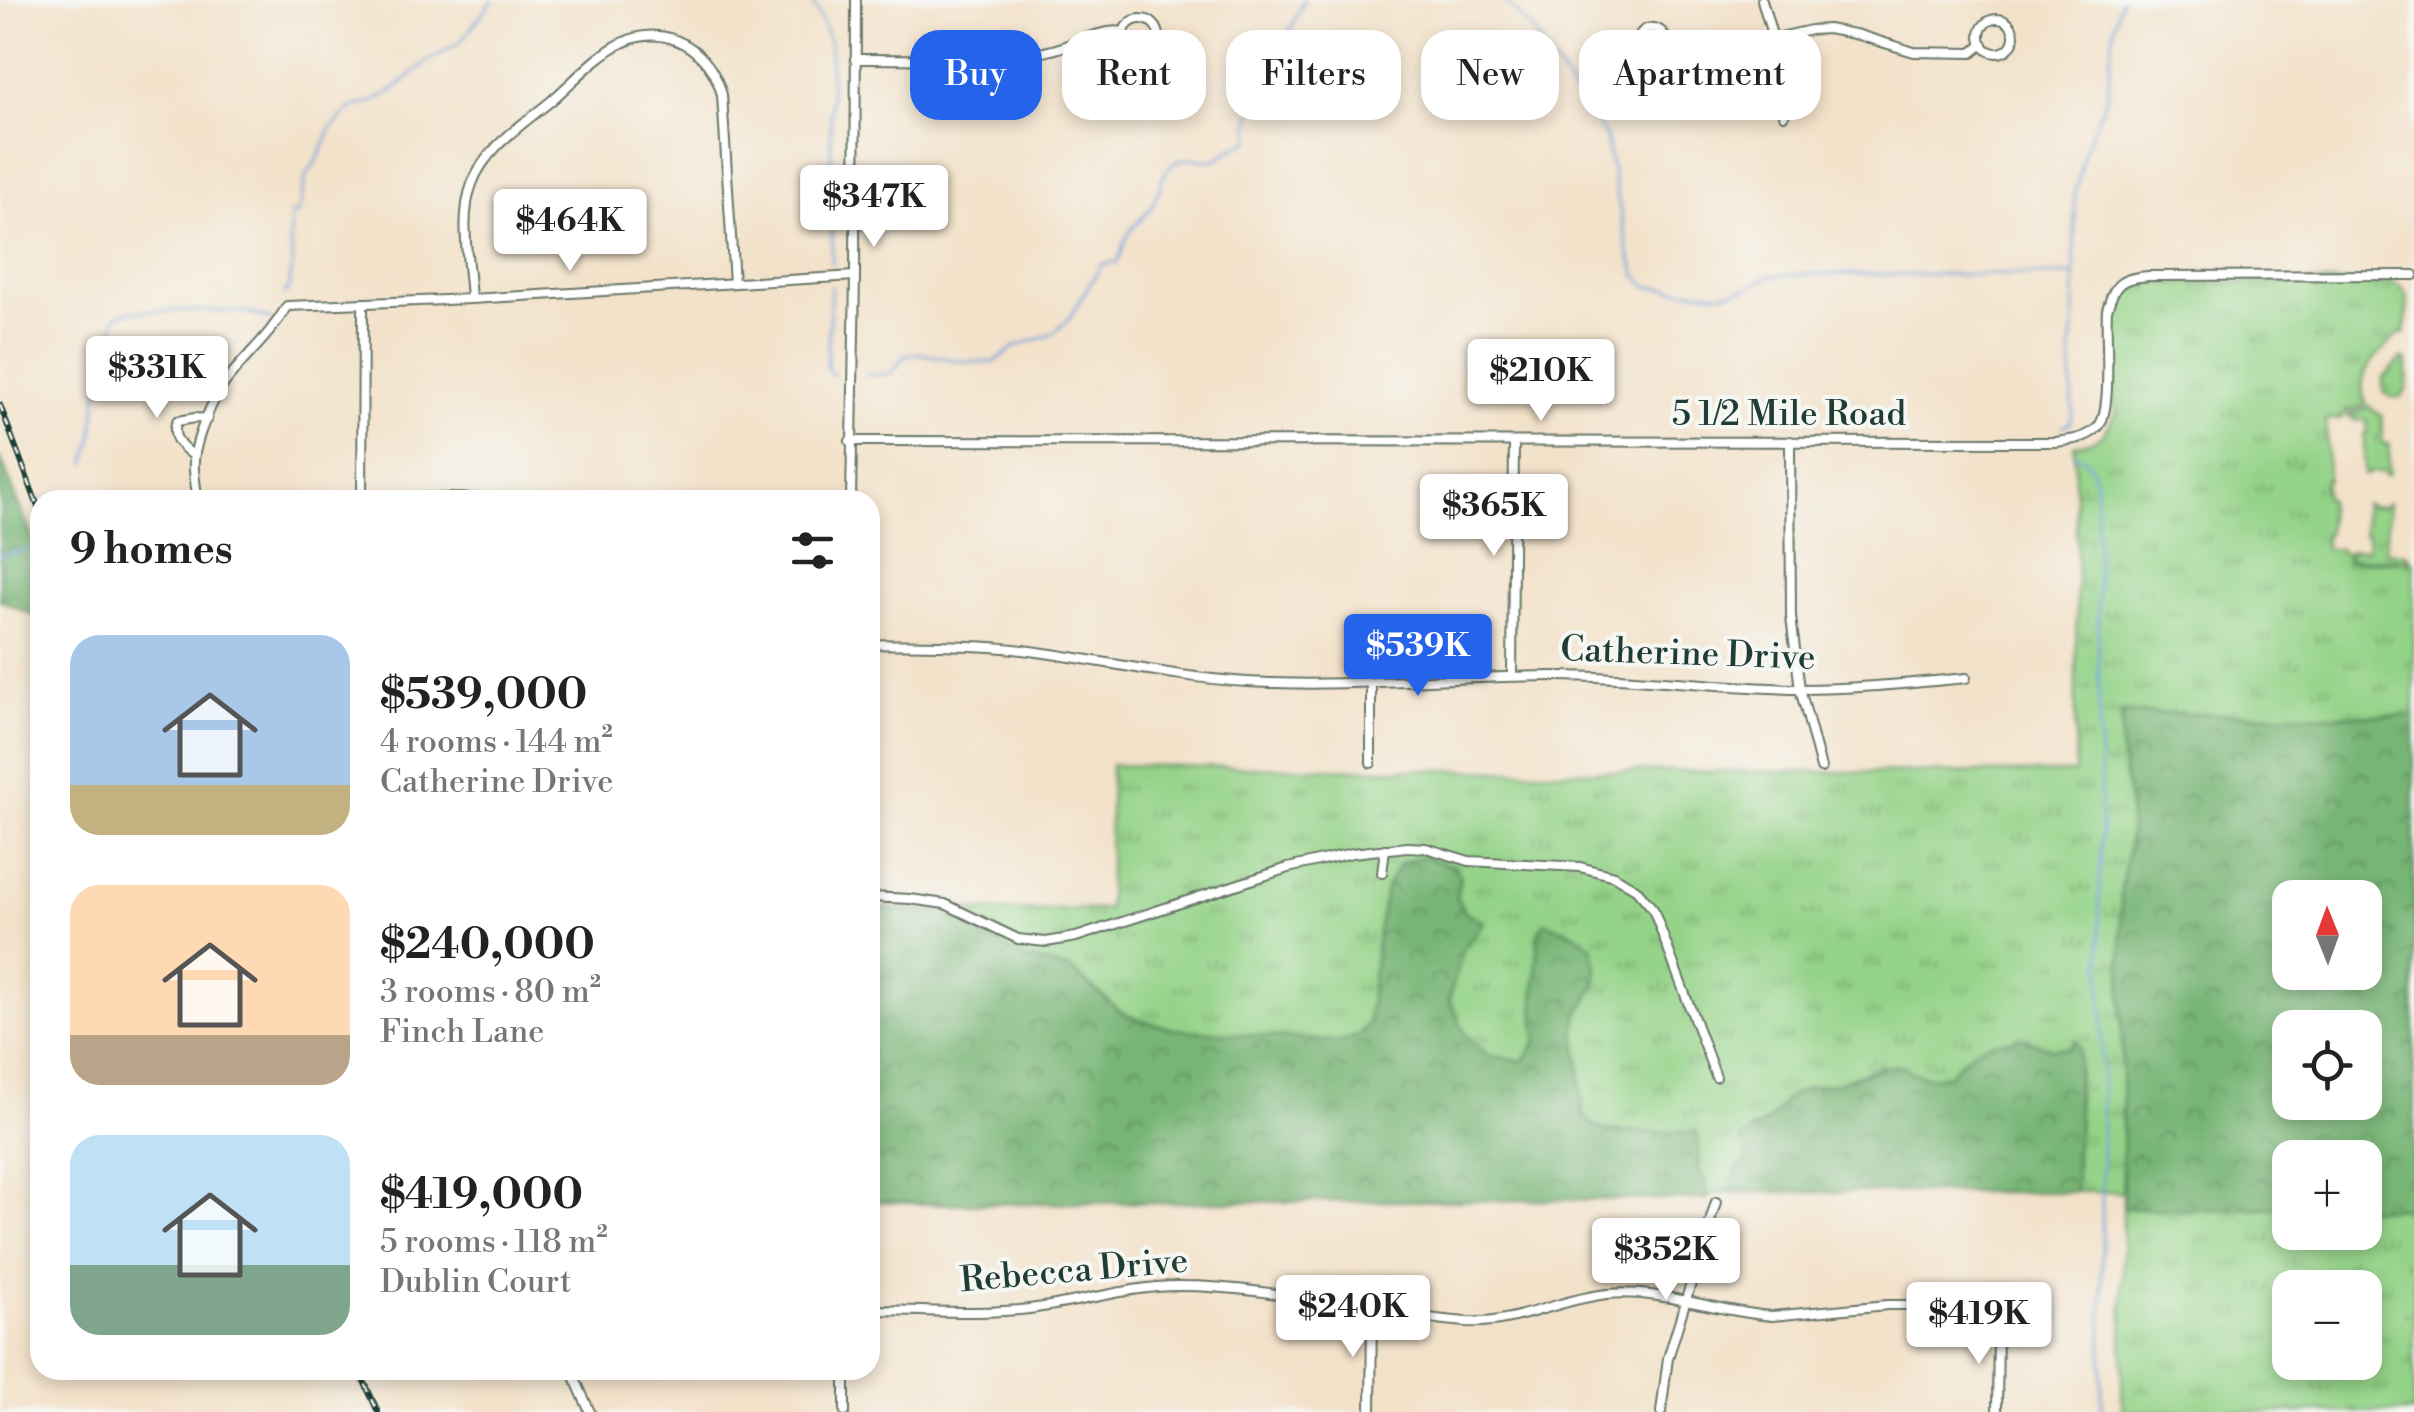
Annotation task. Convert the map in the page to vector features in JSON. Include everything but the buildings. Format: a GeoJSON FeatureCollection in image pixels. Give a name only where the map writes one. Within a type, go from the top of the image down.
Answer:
{"type":"FeatureCollection","features":[{"type":"Feature","properties":{"kind":"street"},"geometry":{"type":"LineString","coordinates":[[851,490],[856,0]]}},
{"type":"Feature","properties":{"kind":"street"},"geometry":{"type":"LineString","coordinates":[[1762,0],[1772,30]]}},
{"type":"Feature","properties":{"kind":"street"},"geometry":{"type":"LineString","coordinates":[[1136,19],[1148,20],[1160,32],[1158,45],[1150,53],[1132,53],[1124,44],[1123,32],[1136,19]]}},
{"type":"Feature","properties":{"kind":"street"},"geometry":{"type":"LineString","coordinates":[[1811,30],[1843,30],[1914,52],[1972,53],[1982,44],[1982,29],[1990,21],[2005,21],[2012,28],[2012,44],[2005,51],[1995,53],[1982,44]]}},
{"type":"Feature","properties":{"kind":"street"},"geometry":{"type":"LineString","coordinates":[[471,298],[466,214],[472,183],[480,168],[500,144],[612,48],[648,36],[686,44],[706,60],[719,83],[734,283]]}},
{"type":"Feature","properties":{"kind":"street"},"geometry":{"type":"LineString","coordinates":[[855,59],[1006,58],[1062,47]]}},
{"type":"Feature","properties":{"kind":"street","name":"5 1/2 Mile Road"},"geometry":{"type":"LineString","coordinates":[[850,441],[2055,442],[2086,436],[2104,418],[2107,310],[2119,282],[2149,276],[2414,275]]}},
{"type":"Feature","properties":{"kind":"street"},"geometry":{"type":"LineString","coordinates":[[196,490],[194,456],[219,392],[275,328],[287,306],[855,276]]}},
{"type":"Feature","properties":{"kind":"street"},"geometry":{"type":"LineString","coordinates":[[362,490],[363,303]]}},
{"type":"Feature","properties":{"kind":"street"},"geometry":{"type":"LineString","coordinates":[[194,456],[178,443],[174,428],[177,421],[207,419]]}},
{"type":"Feature","properties":{"kind":"street"},"geometry":{"type":"LineString","coordinates":[[1790,441],[1791,617],[1800,688],[1821,768]]}},
{"type":"Feature","properties":{"kind":"street"},"geometry":{"type":"LineString","coordinates":[[1512,676],[1514,442]]}},
{"type":"Feature","properties":{"kind":"street","name":"Catherine Drive"},"geometry":{"type":"LineString","coordinates":[[880,644],[1012,649],[1197,677],[1295,684],[1512,676],[1846,688],[1966,678]]}},
{"type":"Feature","properties":{"kind":"street"},"geometry":{"type":"LineString","coordinates":[[1371,683],[1371,763]]}},
{"type":"Feature","properties":{"kind":"street"},"geometry":{"type":"LineString","coordinates":[[880,898],[945,904],[1018,939],[1046,942],[1076,937],[1288,868],[1352,853],[1426,848],[1469,861],[1580,867],[1614,876],[1636,888],[1653,909],[1716,1077]]}},
{"type":"Feature","properties":{"kind":"street"},"geometry":{"type":"LineString","coordinates":[[1382,873],[1385,849]]}},
{"type":"Feature","properties":{"kind":"street"},"geometry":{"type":"LineString","coordinates":[[1660,1412],[1668,1358],[1716,1202]]}},
{"type":"Feature","properties":{"kind":"street","name":"Rebecca Drive"},"geometry":{"type":"LineString","coordinates":[[880,1310],[1012,1311],[1112,1292],[1176,1286],[1237,1290],[1456,1321],[1492,1322],[1606,1294],[1648,1295],[1772,1316],[1887,1305],[1980,1305],[1996,1309],[1997,1412]]}},
{"type":"Feature","properties":{"kind":"street"},"geometry":{"type":"LineString","coordinates":[[1371,1412],[1372,1309]]}},
{"type":"Feature","properties":{"kind":"street"},"geometry":{"type":"LineString","coordinates":[[576,1380],[590,1412]]}},
{"type":"Feature","properties":{"kind":"street"},"geometry":{"type":"LineString","coordinates":[[845,1412],[846,1380]]}},
{"type":"Feature","properties":{"kind":"green space"},"geometry":{"type":"Polygon","coordinates":[[[2391,282],[2401,287],[2408,298],[2405,334],[2400,333],[2371,364],[2363,382],[2366,403],[2346,410],[2340,419],[2326,420],[2325,549],[2339,549],[2346,553],[2347,561],[2414,562],[2414,716],[2122,714],[2121,751],[2130,807],[2121,891],[2123,1192],[2076,1192],[2079,1049],[2075,1042],[2072,1048],[2052,1048],[2020,1038],[1960,1061],[1950,1074],[1930,1077],[1881,1066],[1837,1083],[1810,1087],[1786,1099],[1774,1116],[1751,1130],[1749,1157],[1737,1171],[1729,1192],[1712,1194],[1706,1199],[1706,1182],[1697,1168],[1700,1155],[1645,1134],[1599,1128],[1584,1117],[1575,1027],[1579,1012],[1596,985],[1592,946],[1579,936],[1561,929],[1539,930],[1534,1007],[1537,1041],[1524,1061],[1489,1056],[1465,1034],[1449,999],[1463,950],[1466,912],[1456,898],[1460,877],[1387,886],[1368,1024],[1358,1036],[1341,1042],[1173,1030],[1125,1015],[1070,969],[1024,959],[965,923],[921,909],[1108,909],[1111,765],[2075,773],[2074,445],[2100,436],[2115,412],[2113,314],[2120,299],[2140,283],[2391,282]]]}},
{"type":"Feature","properties":{"kind":"green space"},"geometry":{"type":"Polygon","coordinates":[[[2402,359],[2407,362],[2407,388],[2401,397],[2390,397],[2383,392],[2383,378],[2402,359]]]}},
{"type":"Feature","properties":{"kind":"green space"},"geometry":{"type":"Polygon","coordinates":[[[2368,406],[2382,416],[2382,444],[2389,444],[2389,475],[2364,475],[2367,420],[2353,420],[2349,413],[2368,406]]]}},
{"type":"Feature","properties":{"kind":"green space"},"geometry":{"type":"Polygon","coordinates":[[[0,457],[30,532],[30,614],[0,600],[0,457]]]}},
{"type":"Feature","properties":{"kind":"green space"},"geometry":{"type":"Polygon","coordinates":[[[2364,504],[2389,504],[2386,552],[2404,553],[2410,559],[2348,559],[2348,552],[2367,549],[2364,504]]]}},
{"type":"Feature","properties":{"kind":"green space"},"geometry":{"type":"Polygon","coordinates":[[[2122,713],[2414,716],[2414,1209],[2382,1208],[2382,1140],[2272,1140],[2272,1208],[2123,1208],[2121,891],[2130,807],[2121,751],[2122,713]]]}},
{"type":"Feature","properties":{"kind":"green space"},"geometry":{"type":"Polygon","coordinates":[[[1420,856],[1455,867],[1460,876],[1456,898],[1466,912],[1484,922],[1463,950],[1449,999],[1465,1034],[1489,1056],[1524,1061],[1537,1041],[1534,1007],[1539,930],[1545,922],[1592,946],[1596,985],[1579,1012],[1575,1027],[1584,1117],[1609,1132],[1697,1132],[1697,1168],[1706,1182],[1706,1199],[880,1202],[880,908],[921,909],[965,923],[1024,959],[1070,969],[1125,1015],[1173,1029],[1341,1042],[1358,1036],[1368,1024],[1387,886],[1400,864],[1420,856]]]}},
{"type":"Feature","properties":{"kind":"green space"},"geometry":{"type":"Polygon","coordinates":[[[2020,1038],[2052,1048],[2071,1048],[2074,1041],[2079,1049],[2076,1192],[1729,1192],[1737,1171],[1749,1157],[1741,1141],[1773,1117],[1794,1094],[1893,1066],[1902,1065],[1924,1076],[1949,1075],[1980,1047],[2020,1038]]]}},
{"type":"Feature","properties":{"kind":"green space"},"geometry":{"type":"Polygon","coordinates":[[[2272,1206],[2272,1250],[2382,1250],[2382,1208],[2414,1209],[2414,1412],[2122,1412],[2123,1208],[2272,1206]]]}},
{"type":"Feature","properties":{"kind":"waterway"},"geometry":{"type":"LineString","coordinates":[[284,294],[290,288],[293,262],[291,213],[298,214],[306,177],[330,130],[352,107],[389,93],[427,62],[460,42],[493,0]]}},
{"type":"Feature","properties":{"kind":"waterway"},"geometry":{"type":"LineString","coordinates":[[810,0],[823,23],[830,49],[832,265]]}},
{"type":"Feature","properties":{"kind":"waterway"},"geometry":{"type":"LineString","coordinates":[[866,374],[889,373],[904,356],[917,353],[993,363],[1016,346],[1051,335],[1068,320],[1102,264],[1117,262],[1127,236],[1146,214],[1174,163],[1186,159],[1213,160],[1247,143],[1252,136],[1252,113],[1304,0]]}},
{"type":"Feature","properties":{"kind":"waterway"},"geometry":{"type":"LineString","coordinates":[[1504,0],[1534,32],[1605,134],[1628,251],[1637,276],[1649,287],[1720,293],[1745,289],[1770,276],[1819,274],[2073,275]]}},
{"type":"Feature","properties":{"kind":"waterway"},"geometry":{"type":"LineString","coordinates":[[2063,426],[2070,423],[2073,413],[2075,193],[2084,151],[2107,96],[2114,25],[2121,0]]}},
{"type":"Feature","properties":{"kind":"waterway"},"geometry":{"type":"LineString","coordinates":[[831,286],[827,365],[835,375]]}},
{"type":"Feature","properties":{"kind":"waterway"},"geometry":{"type":"LineString","coordinates":[[86,463],[116,316],[130,311],[248,312],[272,320]]}},
{"type":"Feature","properties":{"kind":"waterway"},"geometry":{"type":"LineString","coordinates":[[2074,454],[2089,464],[2096,482],[2102,1412]]}},
{"type":"Feature","properties":{"kind":"waterway"},"geometry":{"type":"LineString","coordinates":[[0,555],[27,550]]}},
{"type":"Feature","properties":{"kind":"railway"},"geometry":{"type":"LineString","coordinates":[[0,405],[32,490]]}},
{"type":"Feature","properties":{"kind":"railway"},"geometry":{"type":"LineString","coordinates":[[364,1380],[378,1412]]}}]}
